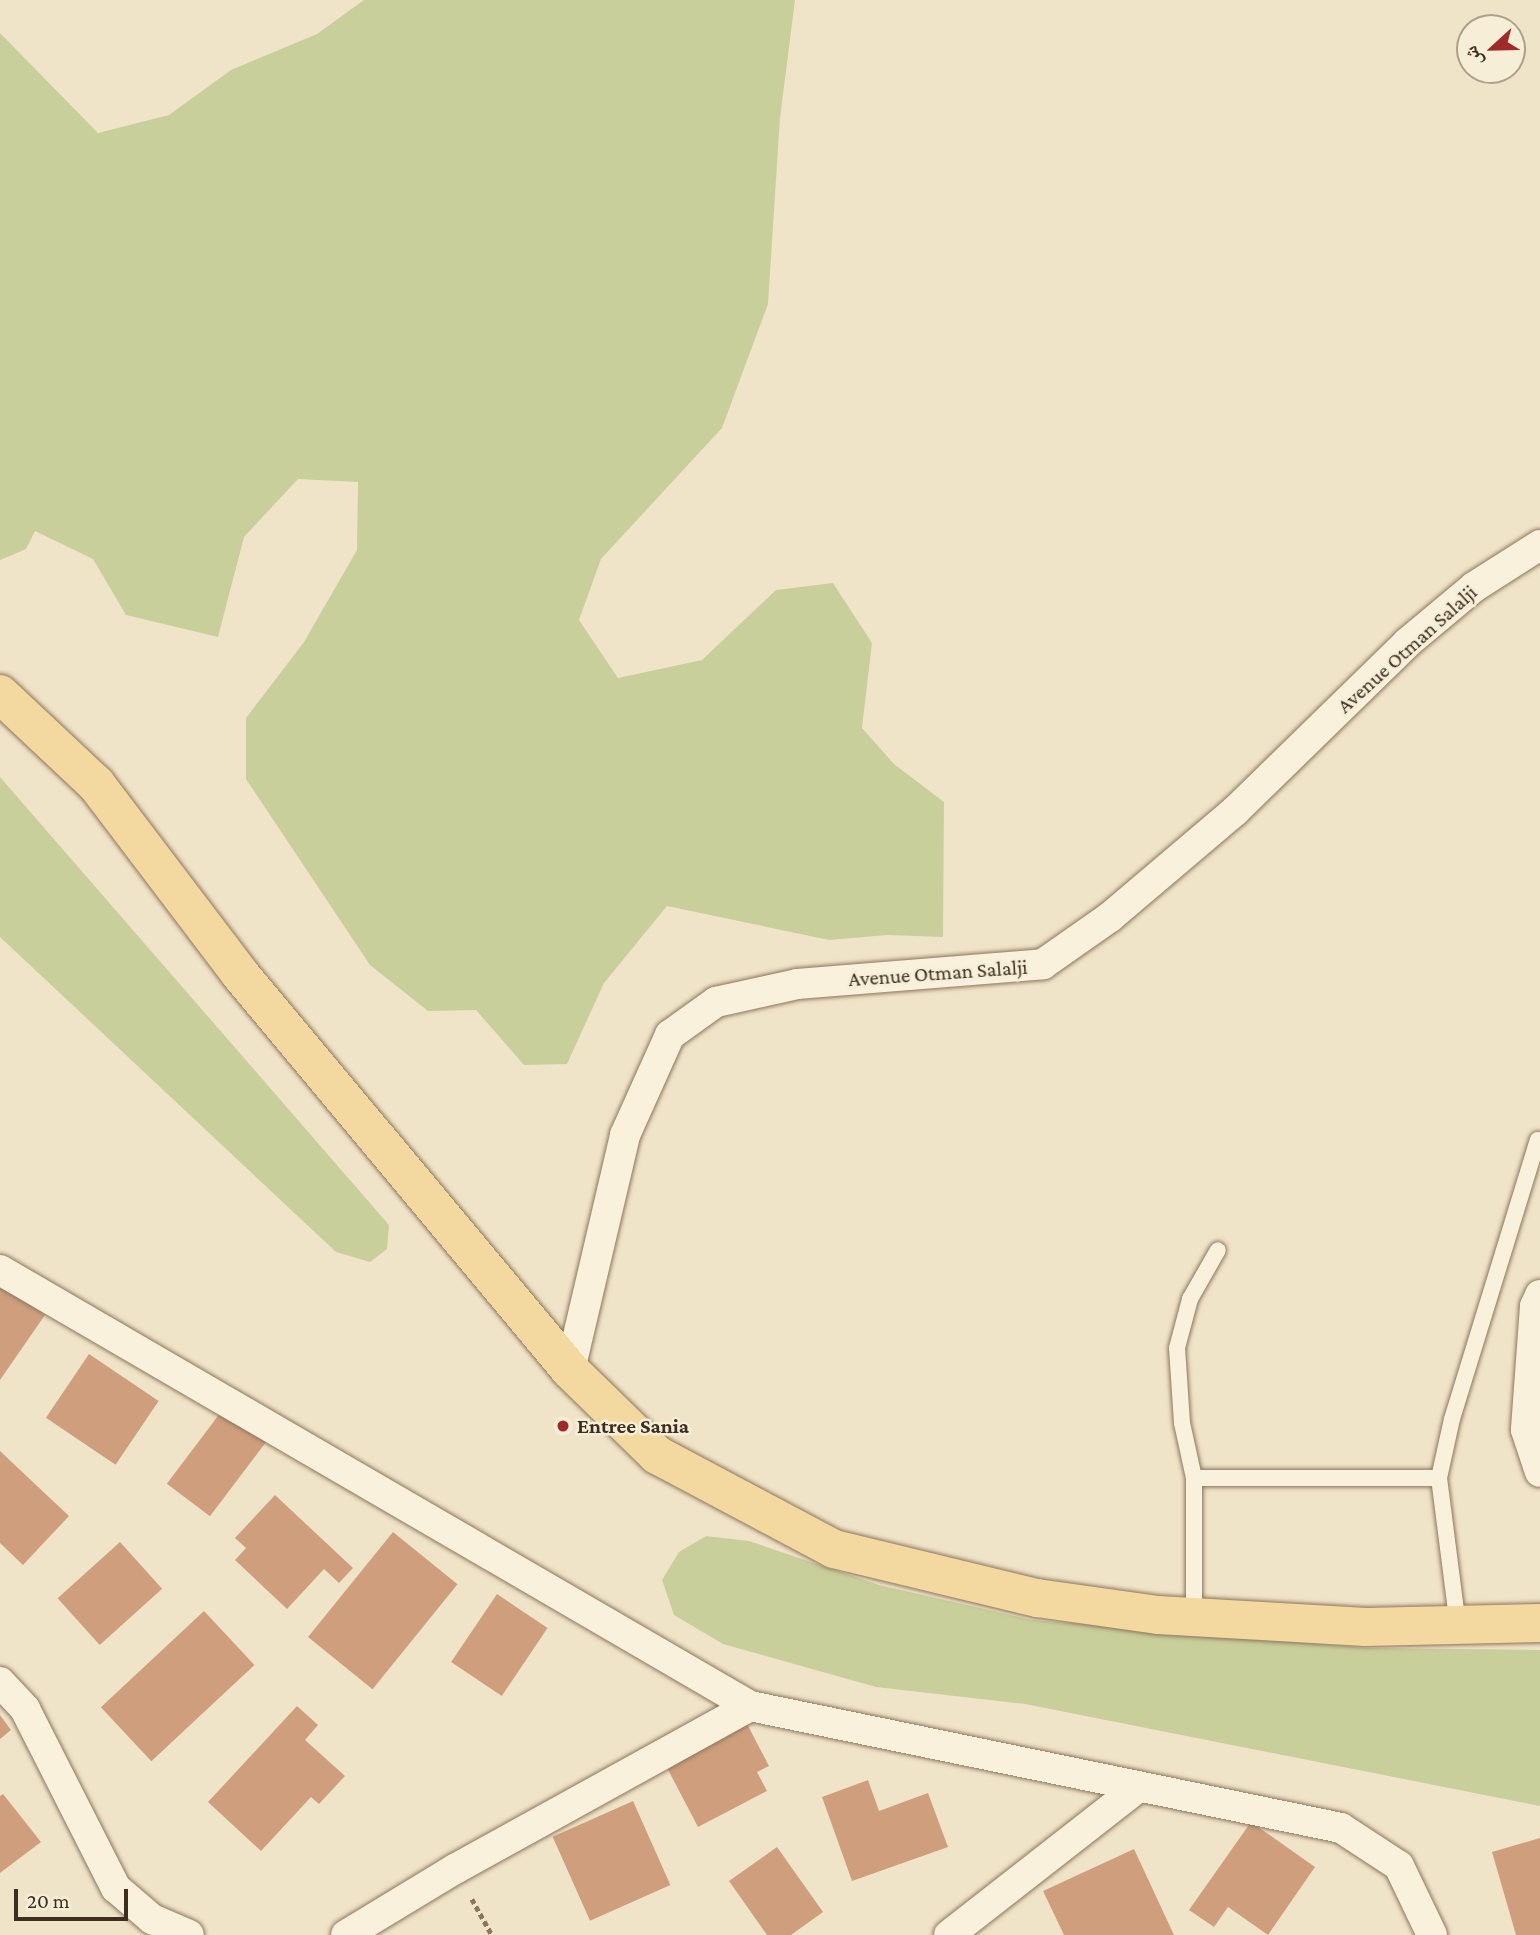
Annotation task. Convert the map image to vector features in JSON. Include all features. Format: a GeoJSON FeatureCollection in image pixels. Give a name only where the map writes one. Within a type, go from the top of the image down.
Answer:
{"type":"FeatureCollection","features":[{"type":"Feature","properties":{"kind":"main road"},"geometry":{"type":"LineString","coordinates":[[0,694],[96,784],[240,974],[570,1370],[657,1455],[834,1549],[1037,1598],[1194,1617],[1366,1627],[1540,1623]]}},
{"type":"Feature","properties":{"kind":"street","name":"Avenue Otman Salalji"},"geometry":{"type":"LineString","coordinates":[[570,1370],[625,1135],[670,1035],[716,1002],[797,984],[1043,964],[1110,917],[1235,811],[1417,635],[1474,587],[1540,545]]}},
{"type":"Feature","properties":{"kind":"street"},"geometry":{"type":"LineString","coordinates":[[0,1270],[750,1706],[1136,1789],[1341,1828],[1399,1866],[1432,1935]]}},
{"type":"Feature","properties":{"kind":"street"},"geometry":{"type":"LineString","coordinates":[[1538,1302],[1526,1430],[1540,1472]]}},
{"type":"Feature","properties":{"kind":"street"},"geometry":{"type":"LineString","coordinates":[[0,1682],[25,1709],[116,1888],[152,1920],[188,1935]]}},
{"type":"Feature","properties":{"kind":"street"},"geometry":{"type":"LineString","coordinates":[[346,1935],[455,1869],[750,1706]]}},
{"type":"Feature","properties":{"kind":"street"},"geometry":{"type":"LineString","coordinates":[[949,1935],[1136,1789]]}},
{"type":"Feature","properties":{"kind":"lane"},"geometry":{"type":"LineString","coordinates":[[1458,1626],[1439,1479],[1452,1419],[1538,1140]]}},
{"type":"Feature","properties":{"kind":"lane"},"geometry":{"type":"LineString","coordinates":[[1194,1617],[1194,1478],[1182,1423],[1177,1348],[1190,1298],[1218,1250]]}},
{"type":"Feature","properties":{"kind":"lane"},"geometry":{"type":"LineString","coordinates":[[1194,1478],[1439,1479]]}},
{"type":"Feature","properties":{"kind":"path"},"geometry":{"type":"LineString","coordinates":[[455,1869],[492,1935]]}},
{"type":"Feature","properties":{"kind":"green space"},"geometry":{"type":"Polygon","coordinates":[[[364,0],[795,0],[780,118],[768,304],[722,428],[601,559],[579,620],[618,678],[702,660],[776,590],[833,583],[872,643],[862,728],[894,764],[944,802],[943,937],[887,935],[829,940],[667,906],[604,983],[567,1064],[524,1065],[476,1010],[428,1011],[370,965],[246,779],[246,718],[304,642],[357,550],[358,482],[298,479],[244,537],[218,637],[126,615],[93,559],[35,531],[26,549],[0,560],[0,33],[98,133],[169,115],[231,70],[317,34],[364,0]]]}},
{"type":"Feature","properties":{"kind":"green space"},"geometry":{"type":"Polygon","coordinates":[[[0,777],[389,1225],[387,1249],[370,1262],[336,1252],[0,937],[0,777]]]}},
{"type":"Feature","properties":{"kind":"green space"},"geometry":{"type":"Polygon","coordinates":[[[706,1536],[749,1541],[879,1585],[1032,1620],[1366,1648],[1540,1650],[1540,1806],[1025,1704],[876,1687],[723,1644],[674,1615],[662,1580],[679,1552],[706,1536]]]}},
{"type":"Feature","properties":{"kind":"building"},"geometry":{"type":"Polygon","coordinates":[[[0,1283],[45,1315],[0,1380],[0,1283]]]}},
{"type":"Feature","properties":{"kind":"building"},"geometry":{"type":"Polygon","coordinates":[[[89,1354],[159,1401],[116,1465],[46,1418],[89,1354]]]}},
{"type":"Feature","properties":{"kind":"building"},"geometry":{"type":"Polygon","coordinates":[[[227,1404],[270,1436],[210,1516],[167,1484],[227,1404]]]}},
{"type":"Feature","properties":{"kind":"building"},"geometry":{"type":"Polygon","coordinates":[[[0,1451],[69,1516],[23,1565],[0,1543],[0,1451]]]}},
{"type":"Feature","properties":{"kind":"building"},"geometry":{"type":"Polygon","coordinates":[[[275,1495],[353,1568],[339,1583],[324,1569],[287,1609],[235,1560],[246,1548],[235,1538],[275,1495]]]}},
{"type":"Feature","properties":{"kind":"building"},"geometry":{"type":"Polygon","coordinates":[[[393,1532],[458,1584],[373,1689],[308,1637],[393,1532]]]}},
{"type":"Feature","properties":{"kind":"building"},"geometry":{"type":"Polygon","coordinates":[[[120,1542],[162,1589],[100,1645],[58,1598],[120,1542]]]}},
{"type":"Feature","properties":{"kind":"building"},"geometry":{"type":"Polygon","coordinates":[[[497,1594],[548,1628],[502,1696],[451,1662],[497,1594]]]}},
{"type":"Feature","properties":{"kind":"building"},"geometry":{"type":"Polygon","coordinates":[[[204,1611],[254,1665],[151,1761],[101,1707],[204,1611]]]}},
{"type":"Feature","properties":{"kind":"building"},"geometry":{"type":"Polygon","coordinates":[[[297,1706],[318,1725],[305,1740],[345,1776],[319,1804],[311,1797],[261,1851],[208,1802],[297,1706]]]}},
{"type":"Feature","properties":{"kind":"building"},"geometry":{"type":"Polygon","coordinates":[[[0,1715],[11,1730],[0,1739],[0,1715]]]}},
{"type":"Feature","properties":{"kind":"building"},"geometry":{"type":"Polygon","coordinates":[[[745,1720],[769,1766],[757,1772],[767,1791],[698,1827],[664,1762],[745,1720]]]}},
{"type":"Feature","properties":{"kind":"building"},"geometry":{"type":"Polygon","coordinates":[[[868,1780],[879,1811],[928,1793],[948,1847],[852,1881],[822,1797],[868,1780]]]}},
{"type":"Feature","properties":{"kind":"building"},"geometry":{"type":"Polygon","coordinates":[[[3,1794],[41,1842],[0,1873],[0,1796],[3,1794]]]}},
{"type":"Feature","properties":{"kind":"building"},"geometry":{"type":"Polygon","coordinates":[[[633,1801],[670,1885],[590,1921],[553,1837],[633,1801]]]}},
{"type":"Feature","properties":{"kind":"building"},"geometry":{"type":"Polygon","coordinates":[[[1251,1822],[1315,1867],[1268,1935],[1228,1907],[1214,1927],[1189,1910],[1251,1822]]]}},
{"type":"Feature","properties":{"kind":"building"},"geometry":{"type":"Polygon","coordinates":[[[1540,1838],[1540,1935],[1516,1935],[1492,1852],[1540,1838]]]}},
{"type":"Feature","properties":{"kind":"building"},"geometry":{"type":"Polygon","coordinates":[[[777,1847],[823,1912],[791,1935],[767,1935],[729,1881],[777,1847]]]}},
{"type":"Feature","properties":{"kind":"building"},"geometry":{"type":"Polygon","coordinates":[[[1134,1849],[1174,1935],[1064,1935],[1043,1891],[1134,1849]]]}},
{"type":"Feature","properties":{"kind":"place","name":"Entree Sania"},"geometry":{"type":"Point","coordinates":[563,1426]}}]}
